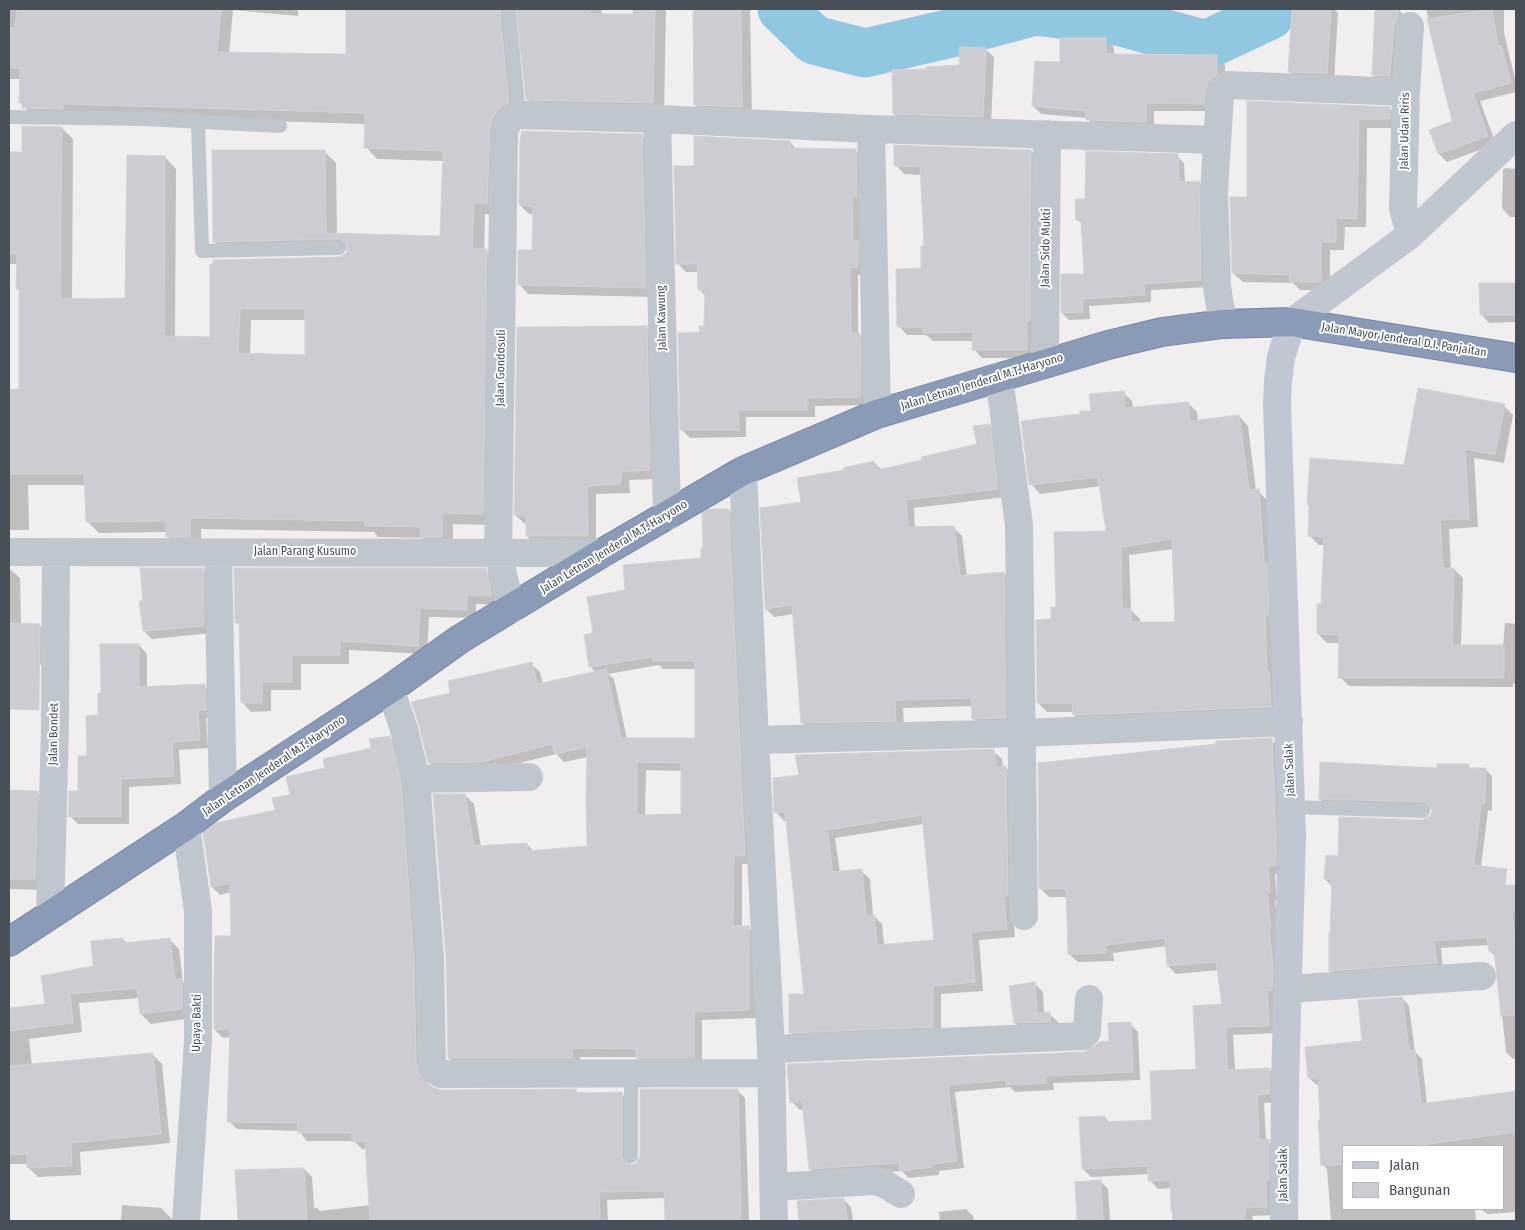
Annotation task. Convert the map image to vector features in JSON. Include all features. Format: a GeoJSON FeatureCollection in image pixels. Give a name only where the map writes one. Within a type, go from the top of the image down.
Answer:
{"type":"FeatureCollection","features":[{"type":"Feature","properties":{"kind":"highway","name":"Jalan Letnan Jenderal M.T. Haryono"},"geometry":{"type":"LineString","coordinates":[[9,942],[186,826],[223,798],[390,689],[460,639],[743,471],[877,414],[1045,363],[1162,332],[1223,324],[1292,322]]}},
{"type":"Feature","properties":{"kind":"highway","name":"Jalan Mayor Jenderal D.I. Panjaitan"},"geometry":{"type":"LineString","coordinates":[[1292,322],[1516,358]]}},
{"type":"Feature","properties":{"kind":"street","name":"Jalan Udan Riris"},"geometry":{"type":"LineString","coordinates":[[1410,26],[1406,92],[1404,208],[1410,235]]}},
{"type":"Feature","properties":{"kind":"street"},"geometry":{"type":"LineString","coordinates":[[1223,324],[1217,278],[1214,192],[1220,95],[1223,89],[1228,85],[1406,92]]}},
{"type":"Feature","properties":{"kind":"street"},"geometry":{"type":"LineString","coordinates":[[512,121],[657,119],[871,129],[1217,140]]}},
{"type":"Feature","properties":{"kind":"street","name":"Jalan Kawung"},"geometry":{"type":"LineString","coordinates":[[657,119],[667,516]]}},
{"type":"Feature","properties":{"kind":"street","name":"Jalan Gondosuli"},"geometry":{"type":"LineString","coordinates":[[511,608],[498,552],[512,121]]}},
{"type":"Feature","properties":{"kind":"street"},"geometry":{"type":"LineString","coordinates":[[871,129],[877,414]]}},
{"type":"Feature","properties":{"kind":"street","name":"Jalan Sido Mukti"},"geometry":{"type":"LineString","coordinates":[[1045,363],[1047,134]]}},
{"type":"Feature","properties":{"kind":"street"},"geometry":{"type":"LineString","coordinates":[[1292,322],[1410,235],[1515,138]]}},
{"type":"Feature","properties":{"kind":"street","name":"Jalan Salak"},"geometry":{"type":"LineString","coordinates":[[1284,1221],[1291,807],[1277,405],[1281,357],[1292,322]]}},
{"type":"Feature","properties":{"kind":"street"},"geometry":{"type":"LineString","coordinates":[[999,377],[1019,524],[1024,916]]}},
{"type":"Feature","properties":{"kind":"street"},"geometry":{"type":"LineString","coordinates":[[743,471],[772,1061],[774,1221]]}},
{"type":"Feature","properties":{"kind":"street","name":"Jalan Parang Kusumo"},"geometry":{"type":"LineString","coordinates":[[9,552],[602,553]]}},
{"type":"Feature","properties":{"kind":"street"},"geometry":{"type":"LineString","coordinates":[[218,552],[223,798]]}},
{"type":"Feature","properties":{"kind":"street","name":"Jalan Bondet"},"geometry":{"type":"LineString","coordinates":[[50,915],[55,727],[56,553]]}},
{"type":"Feature","properties":{"kind":"street"},"geometry":{"type":"LineString","coordinates":[[390,689],[404,729],[416,779],[430,958],[432,1063],[435,1070],[441,1074],[630,1073],[1083,1036],[1088,1032],[1089,1000]]}},
{"type":"Feature","properties":{"kind":"street"},"geometry":{"type":"LineString","coordinates":[[755,740],[1022,733],[1289,722]]}},
{"type":"Feature","properties":{"kind":"street"},"geometry":{"type":"LineString","coordinates":[[416,779],[529,777]]}},
{"type":"Feature","properties":{"kind":"street","name":"Upaya Bakti"},"geometry":{"type":"LineString","coordinates":[[186,826],[198,911],[198,1041],[186,1221]]}},
{"type":"Feature","properties":{"kind":"street"},"geometry":{"type":"LineString","coordinates":[[1288,989],[1482,976]]}},
{"type":"Feature","properties":{"kind":"street"},"geometry":{"type":"LineString","coordinates":[[774,1187],[874,1181],[883,1183],[901,1194]]}},
{"type":"Feature","properties":{"kind":"lane"},"geometry":{"type":"LineString","coordinates":[[509,13],[512,121]]}},
{"type":"Feature","properties":{"kind":"lane"},"geometry":{"type":"LineString","coordinates":[[9,117],[280,126]]}},
{"type":"Feature","properties":{"kind":"lane"},"geometry":{"type":"LineString","coordinates":[[198,122],[202,251],[339,248]]}},
{"type":"Feature","properties":{"kind":"lane"},"geometry":{"type":"LineString","coordinates":[[1291,807],[1423,811]]}},
{"type":"Feature","properties":{"kind":"lane"},"geometry":{"type":"LineString","coordinates":[[630,1073],[631,1156]]}},
{"type":"Feature","properties":{"kind":"building"},"geometry":{"type":"Polygon","coordinates":[[[17,9],[221,9],[217,52],[346,54],[346,9],[501,9],[509,102],[500,108],[490,125],[487,204],[474,203],[472,249],[487,249],[483,514],[442,513],[442,537],[420,537],[421,527],[365,526],[365,521],[190,518],[190,537],[166,537],[166,521],[86,522],[84,474],[9,474],[9,389],[19,389],[19,289],[16,289],[17,254],[9,254],[9,152],[22,152],[22,126],[62,127],[60,299],[125,298],[127,155],[165,156],[164,336],[210,337],[210,264],[213,264],[213,260],[339,257],[347,252],[346,243],[339,239],[213,242],[212,150],[325,150],[326,233],[440,236],[443,151],[364,148],[365,113],[63,104],[63,109],[22,108],[22,103],[19,103],[20,68],[9,68],[9,28],[15,28],[17,9]],[[240,309],[238,353],[305,355],[305,309],[240,309]]]}},
{"type":"Feature","properties":{"kind":"building"},"geometry":{"type":"Polygon","coordinates":[[[516,9],[590,9],[590,14],[633,14],[633,9],[655,9],[653,103],[526,100],[516,9]]]}},
{"type":"Feature","properties":{"kind":"building"},"geometry":{"type":"Polygon","coordinates":[[[693,9],[741,9],[742,107],[694,105],[693,9]]]}},
{"type":"Feature","properties":{"kind":"building"},"geometry":{"type":"Polygon","coordinates":[[[1292,9],[1331,9],[1327,73],[1288,72],[1292,9]]]}},
{"type":"Feature","properties":{"kind":"building"},"geometry":{"type":"Polygon","coordinates":[[[1375,9],[1398,9],[1398,17],[1394,25],[1390,76],[1372,75],[1375,9]]]}},
{"type":"Feature","properties":{"kind":"building"},"geometry":{"type":"Polygon","coordinates":[[[1492,9],[1498,46],[1501,45],[1511,83],[1473,93],[1488,136],[1438,154],[1429,130],[1452,121],[1427,19],[1492,9]]]}},
{"type":"Feature","properties":{"kind":"building"},"geometry":{"type":"Polygon","coordinates":[[[1060,38],[1106,38],[1106,54],[1217,55],[1217,74],[1206,88],[1204,104],[1146,103],[1146,122],[1086,120],[1086,111],[1032,106],[1035,61],[1060,62],[1060,38]]]}},
{"type":"Feature","properties":{"kind":"building"},"geometry":{"type":"Polygon","coordinates":[[[960,47],[986,48],[983,117],[893,114],[892,70],[926,69],[926,67],[959,65],[960,47]]]}},
{"type":"Feature","properties":{"kind":"building"},"geometry":{"type":"Polygon","coordinates":[[[1247,101],[1390,107],[1390,119],[1359,119],[1357,219],[1336,218],[1336,242],[1321,242],[1320,282],[1290,282],[1290,275],[1232,273],[1230,197],[1247,197],[1247,101]]]}},
{"type":"Feature","properties":{"kind":"building"},"geometry":{"type":"Polygon","coordinates":[[[522,131],[642,134],[646,288],[518,285],[518,250],[532,250],[533,206],[519,205],[520,139],[522,131]]]}},
{"type":"Feature","properties":{"kind":"building"},"geometry":{"type":"Polygon","coordinates":[[[694,136],[790,141],[790,148],[856,149],[857,197],[852,197],[853,241],[858,241],[858,267],[850,268],[851,333],[860,333],[861,397],[807,398],[807,410],[738,410],[739,430],[680,430],[678,333],[700,332],[699,326],[704,326],[705,290],[698,290],[697,264],[676,264],[674,166],[694,166],[694,136]]]}},
{"type":"Feature","properties":{"kind":"building"},"geometry":{"type":"Polygon","coordinates":[[[894,145],[1031,150],[1030,321],[1027,321],[1027,350],[972,350],[973,332],[923,333],[922,327],[897,327],[896,269],[921,268],[921,246],[924,246],[920,167],[894,166],[894,145]]]}},
{"type":"Feature","properties":{"kind":"building"},"geometry":{"type":"Polygon","coordinates":[[[1086,151],[1178,154],[1179,182],[1199,181],[1201,280],[1144,284],[1145,295],[1082,299],[1083,312],[1061,313],[1061,274],[1084,274],[1081,220],[1076,220],[1075,199],[1085,199],[1086,151]]]}},
{"type":"Feature","properties":{"kind":"building"},"geometry":{"type":"Polygon","coordinates":[[[1479,283],[1516,283],[1516,315],[1480,315],[1479,283]]]}},
{"type":"Feature","properties":{"kind":"building"},"geometry":{"type":"Polygon","coordinates":[[[647,326],[650,470],[621,472],[621,484],[587,486],[588,536],[526,536],[526,516],[514,515],[517,327],[647,326]]]}},
{"type":"Feature","properties":{"kind":"building"},"geometry":{"type":"Polygon","coordinates":[[[1418,388],[1505,404],[1495,455],[1465,449],[1469,519],[1440,520],[1443,568],[1454,568],[1452,645],[1504,645],[1504,678],[1338,678],[1339,635],[1317,634],[1317,604],[1321,604],[1324,537],[1308,536],[1309,505],[1307,504],[1310,458],[1404,465],[1418,388]]]}},
{"type":"Feature","properties":{"kind":"building"},"geometry":{"type":"Polygon","coordinates":[[[1124,391],[1125,408],[1188,402],[1190,421],[1239,415],[1249,490],[1259,489],[1264,563],[1267,563],[1269,615],[1265,615],[1267,671],[1269,671],[1271,707],[1073,715],[1072,703],[1037,703],[1036,620],[1051,619],[1051,607],[1056,607],[1054,532],[1106,531],[1098,477],[1029,485],[1021,421],[1080,414],[1080,411],[1091,411],[1089,394],[1124,391]],[[1172,539],[1121,547],[1122,608],[1131,609],[1131,622],[1175,622],[1172,539]]]}},
{"type":"Feature","properties":{"kind":"building"},"geometry":{"type":"Polygon","coordinates":[[[990,424],[998,489],[906,500],[908,527],[954,526],[960,576],[1004,572],[1006,718],[972,719],[971,698],[895,700],[896,721],[801,723],[792,605],[765,609],[760,508],[801,502],[797,478],[844,470],[843,468],[874,461],[877,470],[922,460],[921,457],[977,444],[973,426],[990,424]]]}},
{"type":"Feature","properties":{"kind":"building"},"geometry":{"type":"Polygon","coordinates":[[[708,509],[729,509],[745,856],[734,856],[733,926],[749,926],[749,1010],[694,1012],[694,1058],[636,1058],[636,1049],[572,1048],[573,1058],[448,1058],[446,958],[433,794],[465,794],[474,846],[527,843],[528,851],[587,846],[587,747],[555,754],[552,744],[482,762],[428,763],[419,725],[411,702],[450,693],[448,681],[532,662],[537,684],[606,669],[621,738],[695,738],[695,661],[653,661],[653,657],[589,667],[584,635],[593,633],[587,597],[625,590],[623,565],[701,558],[701,548],[703,548],[702,513],[708,509]],[[637,762],[637,815],[681,814],[681,763],[637,762]]]}},
{"type":"Feature","properties":{"kind":"building"},"geometry":{"type":"Polygon","coordinates":[[[140,568],[203,568],[204,626],[143,631],[139,601],[143,601],[140,568]]]}},
{"type":"Feature","properties":{"kind":"building"},"geometry":{"type":"Polygon","coordinates":[[[234,568],[486,568],[492,596],[467,595],[467,610],[420,608],[418,646],[340,641],[340,655],[292,655],[292,682],[262,682],[262,703],[241,703],[239,622],[235,623],[234,568]]]}},
{"type":"Feature","properties":{"kind":"building"},"geometry":{"type":"Polygon","coordinates":[[[9,623],[40,624],[39,710],[9,709],[9,623]]]}},
{"type":"Feature","properties":{"kind":"building"},"geometry":{"type":"Polygon","coordinates":[[[100,644],[139,644],[139,687],[205,684],[206,710],[198,710],[200,740],[172,742],[174,776],[121,779],[121,817],[68,817],[69,791],[78,791],[78,756],[87,756],[86,716],[98,715],[98,693],[101,693],[100,644]]]}},
{"type":"Feature","properties":{"kind":"building"},"geometry":{"type":"Polygon","coordinates":[[[390,736],[401,781],[414,959],[416,1063],[421,1077],[432,1087],[441,1090],[576,1089],[576,1093],[622,1092],[622,1156],[624,1161],[631,1165],[636,1163],[640,1156],[640,1089],[738,1089],[741,1221],[665,1221],[664,1191],[599,1192],[600,1221],[370,1221],[365,1141],[352,1142],[352,1133],[298,1133],[298,1123],[227,1122],[230,1029],[214,1030],[214,978],[215,936],[231,936],[230,883],[211,887],[203,833],[216,823],[275,810],[272,798],[290,795],[286,777],[325,768],[323,759],[371,748],[369,739],[390,736]]]}},
{"type":"Feature","properties":{"kind":"building"},"geometry":{"type":"Polygon","coordinates":[[[1272,738],[1276,865],[1268,866],[1270,893],[1267,893],[1273,967],[1272,990],[1267,990],[1269,1026],[1226,1027],[1227,1070],[1270,1068],[1269,1094],[1257,1095],[1259,1140],[1269,1139],[1269,1181],[1266,1181],[1267,1207],[1245,1208],[1245,1221],[1175,1221],[1175,1211],[1171,1211],[1170,1180],[1148,1181],[1148,1166],[1082,1169],[1079,1117],[1105,1116],[1105,1122],[1152,1120],[1150,1071],[1196,1069],[1193,1006],[1222,1004],[1216,962],[1167,966],[1165,938],[1106,945],[1106,953],[1068,954],[1066,889],[1039,889],[1038,763],[1216,744],[1216,741],[1272,738]]]}},
{"type":"Feature","properties":{"kind":"building"},"geometry":{"type":"Polygon","coordinates":[[[994,749],[996,767],[1006,766],[1008,896],[1004,896],[1007,929],[971,932],[975,982],[933,986],[933,1027],[789,1033],[789,994],[804,994],[785,812],[774,813],[773,778],[799,775],[795,755],[994,749]],[[922,815],[827,830],[833,872],[862,869],[866,915],[874,915],[877,945],[934,940],[922,815]]]}},
{"type":"Feature","properties":{"kind":"building"},"geometry":{"type":"Polygon","coordinates":[[[1320,762],[1437,768],[1437,764],[1469,764],[1469,768],[1486,768],[1485,804],[1481,804],[1474,865],[1507,869],[1505,885],[1516,885],[1516,912],[1512,912],[1516,952],[1516,1015],[1501,1016],[1494,951],[1489,951],[1487,937],[1434,941],[1437,963],[1329,971],[1332,880],[1324,879],[1326,855],[1338,856],[1339,817],[1423,820],[1430,816],[1432,811],[1428,804],[1423,802],[1319,799],[1320,762]]]}},
{"type":"Feature","properties":{"kind":"building"},"geometry":{"type":"Polygon","coordinates":[[[9,790],[38,791],[35,879],[9,879],[9,790]]]}},
{"type":"Feature","properties":{"kind":"building"},"geometry":{"type":"Polygon","coordinates":[[[123,938],[124,943],[170,938],[175,979],[182,979],[182,1009],[140,1014],[137,988],[70,994],[73,1023],[9,1031],[9,1008],[45,1004],[41,976],[93,966],[91,941],[123,938]]]}},
{"type":"Feature","properties":{"kind":"building"},"geometry":{"type":"Polygon","coordinates":[[[1035,982],[1037,1013],[1050,1012],[1051,1022],[1014,1023],[1009,986],[1035,982]]]}},
{"type":"Feature","properties":{"kind":"building"},"geometry":{"type":"Polygon","coordinates":[[[1402,997],[1409,1051],[1415,1050],[1421,1104],[1516,1091],[1516,1132],[1421,1145],[1342,1145],[1342,1164],[1321,1166],[1318,1078],[1308,1078],[1305,1047],[1362,1041],[1358,1000],[1402,997]]]}},
{"type":"Feature","properties":{"kind":"building"},"geometry":{"type":"Polygon","coordinates":[[[1131,1022],[1133,1072],[1046,1076],[1046,1083],[1006,1085],[1006,1080],[948,1085],[957,1161],[932,1164],[932,1167],[900,1171],[899,1163],[809,1169],[802,1101],[790,1103],[787,1064],[1084,1052],[1099,1042],[1109,1041],[1108,1023],[1131,1022]]]}},
{"type":"Feature","properties":{"kind":"building"},"geometry":{"type":"Polygon","coordinates":[[[153,1053],[161,1134],[71,1143],[72,1166],[27,1168],[27,1154],[9,1155],[9,1066],[153,1053]]]}},
{"type":"Feature","properties":{"kind":"building"},"geometry":{"type":"Polygon","coordinates":[[[304,1168],[307,1221],[238,1221],[235,1170],[304,1168]]]}},
{"type":"Feature","properties":{"kind":"building"},"geometry":{"type":"Polygon","coordinates":[[[1101,1180],[1103,1221],[1077,1221],[1075,1182],[1101,1180]]]}},
{"type":"Feature","properties":{"kind":"building"},"geometry":{"type":"Polygon","coordinates":[[[844,1198],[847,1220],[799,1221],[797,1201],[844,1198]]]}},
{"type":"Feature","properties":{"kind":"waterway"},"geometry":{"type":"LineString","coordinates":[[782,9],[814,40],[865,53],[1035,11],[1122,22],[1206,45],[1270,15],[1273,9]]}}]}
